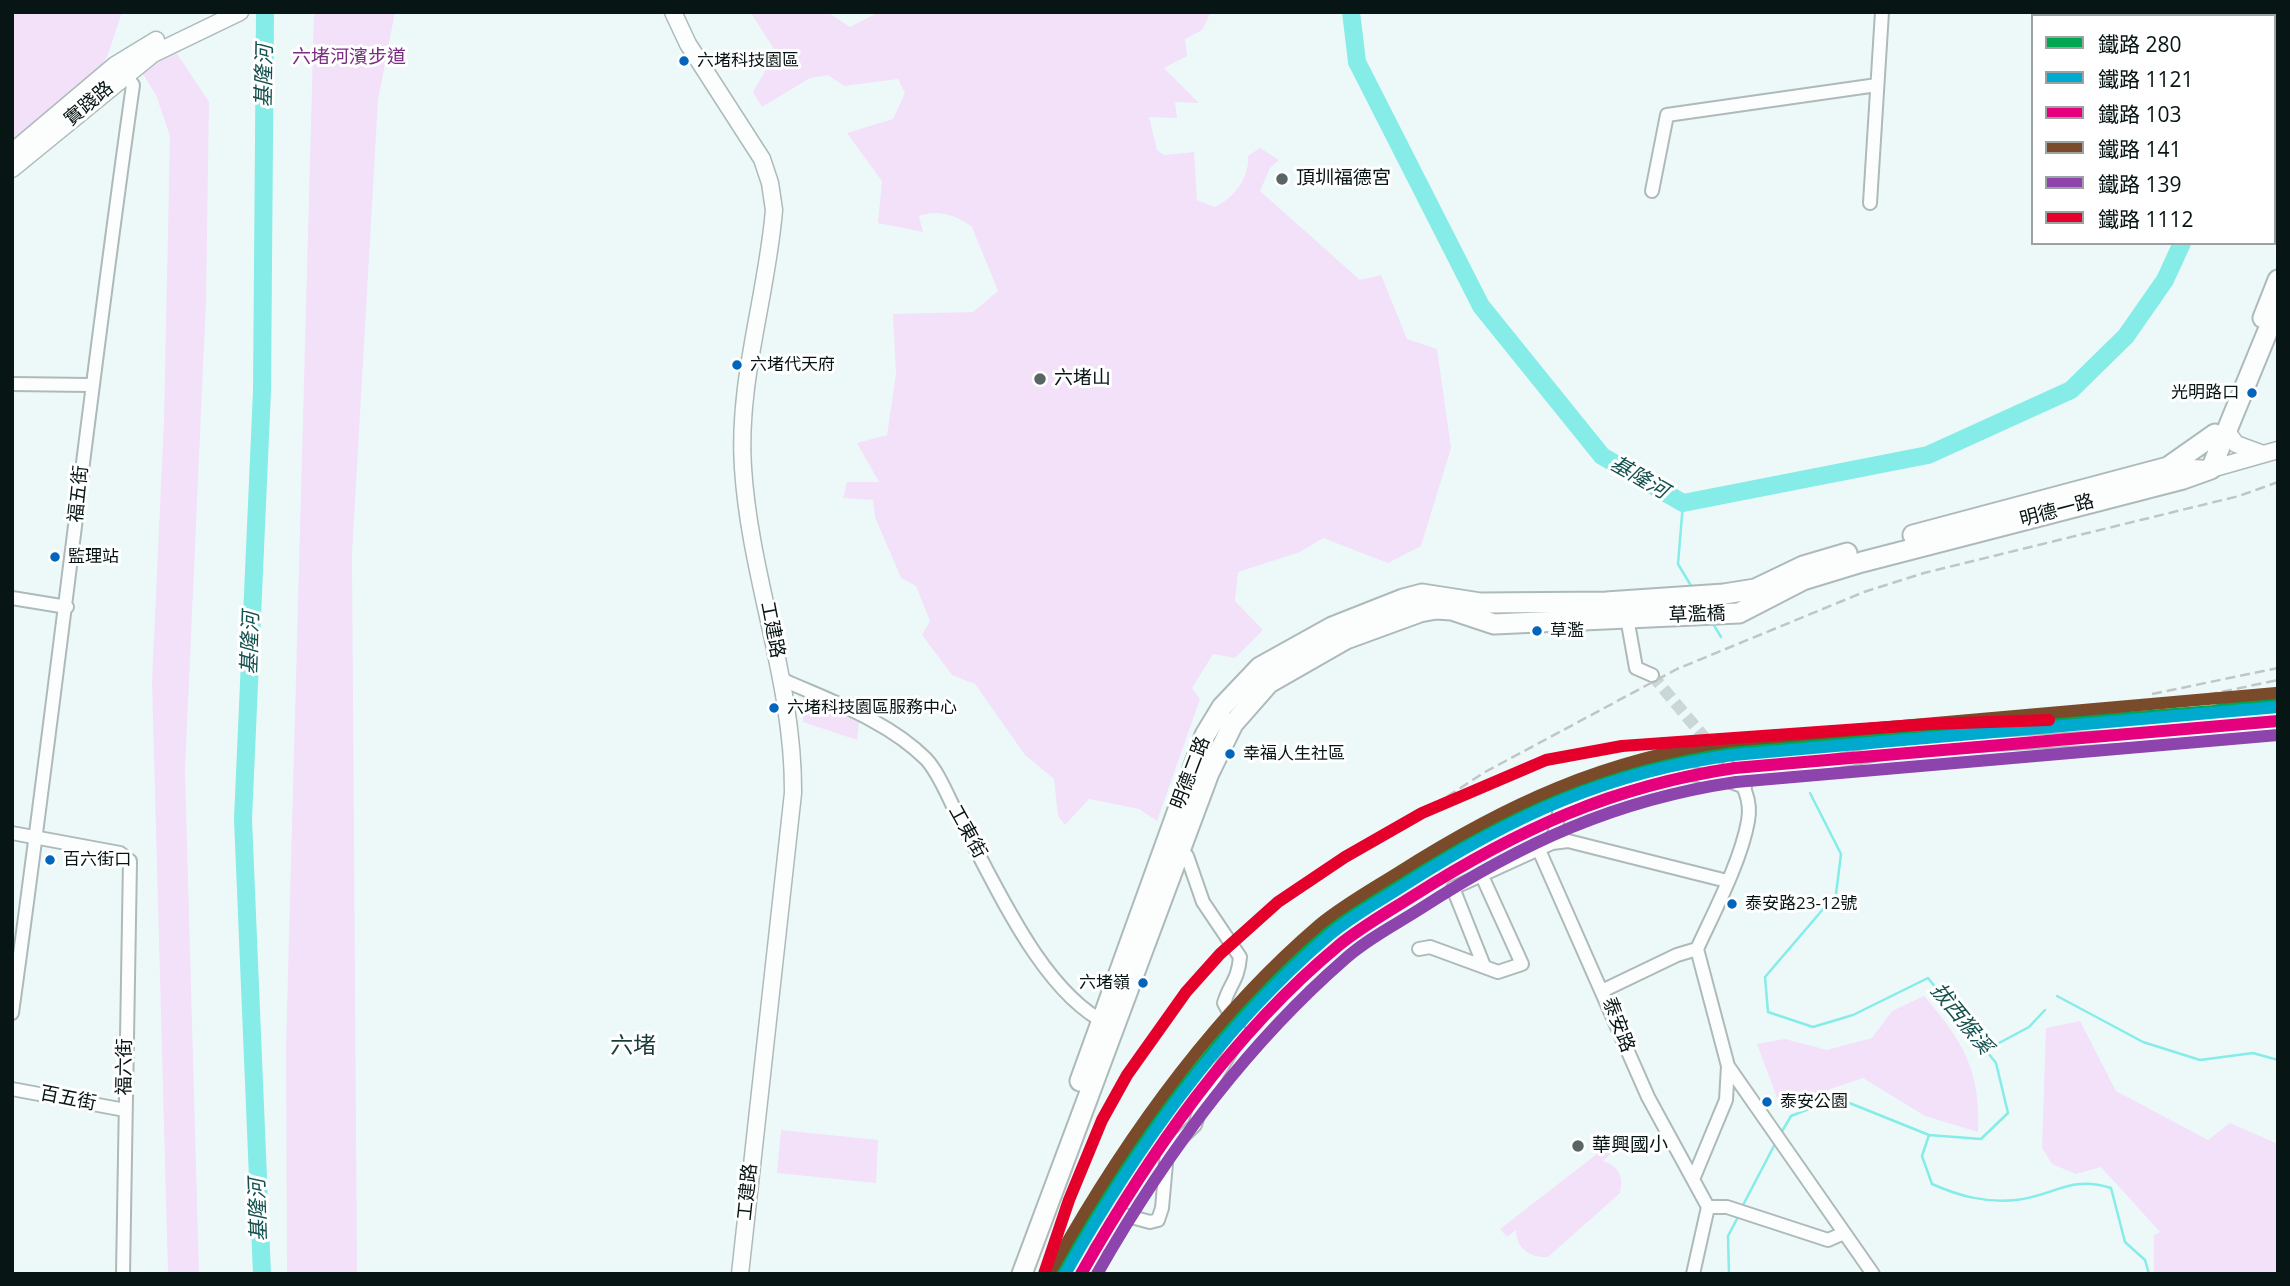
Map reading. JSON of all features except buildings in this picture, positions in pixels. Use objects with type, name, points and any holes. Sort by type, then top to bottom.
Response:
[{"type":"main road","points":[[2211,469],[2221,433],[2278,280]]},
{"type":"main road","points":[[2168,467],[2221,433],[2278,306]]},
{"type":"main road","name":"明德一路","points":[[1724,594],[1755,589],[1803,566],[1862,548],[2168,467]]},
{"type":"main road","name":"明德一路","points":[[1739,613],[1803,580],[1861,562],[2183,479],[2211,469]]},
{"type":"main road","name":"明德二路","points":[[1022,1274],[1205,735],[1222,707],[1260,667],[1332,627],[1422,594],[1480,603],[1626,609],[1655,617]]},
{"type":"main road","name":"草濫橋","points":[[1647,598],[1724,594]]},
{"type":"main road","name":"明德二路","points":[[1626,609],[1647,598]]},
{"type":"main road","name":"草濫橋","points":[[1655,617],[1739,613]]},
{"type":"main road","name":"明德二路","points":[[1007,1274],[1108,1024]]},
{"type":"street","points":[[167,40],[215,12]]},
{"type":"street","points":[[167,40],[240,12]]},
{"type":"street","name":"工建路","points":[[673,12],[688,44],[762,159],[770,183],[774,210],[746,393],[743,467],[793,751],[791,817],[740,1274]]},
{"type":"street","points":[[1870,203],[1882,12]]},
{"type":"street","name":"實踐路","points":[[12,152],[120,69],[167,40]]},
{"type":"street","name":"實踐路","points":[[12,169],[120,69]]},
{"type":"street","name":"福五街","points":[[12,1013],[67,607],[90,385],[133,85],[120,69]]},
{"type":"street","points":[[1652,191],[1667,115],[1877,85]]},
{"type":"street","points":[[12,384],[90,385]]},
{"type":"street","points":[[2221,433],[2236,443],[2271,452]]},
{"type":"street","points":[[2168,467],[2211,469],[2271,452]]},
{"type":"street","points":[[12,598],[67,607]]},
{"type":"street","points":[[1626,609],[1636,668],[1652,675]]},
{"type":"street","name":"工東街","points":[[781,679],[854,711],[904,740],[928,761],[1010,910],[1055,983],[1108,1024]]},
{"type":"street","points":[[1552,843],[1561,805],[1620,782],[1691,772],[1743,783],[1905,749],[2278,728]]},
{"type":"street","points":[[1694,1177],[1726,1100],[1728,1066],[1697,949],[1727,881],[1749,820],[1743,783],[1729,767]]},
{"type":"street","points":[[12,833],[37,837]]},
{"type":"street","name":"福六街","points":[[37,837],[120,853],[130,861],[123,1274]]},
{"type":"street","points":[[1484,967],[1453,888],[1552,843],[1568,841],[1727,881]]},
{"type":"street","points":[[1539,850],[1602,991]]},
{"type":"street","points":[[1088,1274],[1097,1249],[1124,1215],[1150,1222],[1158,1220],[1161,1215],[1167,1152],[1195,1125],[1205,1094],[1238,1040],[1239,1031],[1224,1003],[1227,991],[1236,983],[1240,957],[1203,902],[1187,856]]},
{"type":"street","points":[[1419,949],[1430,947],[1498,972],[1522,964],[1482,876]]},
{"type":"street","name":"泰安路","points":[[1697,949],[1677,955],[1602,991],[1648,1097],[1708,1206]]},
{"type":"street","points":[[1728,1066],[1873,1274]]},
{"type":"street","name":"百五街","points":[[12,1088],[125,1110]]},
{"type":"street","points":[[1693,1274],[1708,1206],[1727,1206],[1828,1240],[1844,1233]]},
{"type":"green space","points":[[12,12],[122,12],[107,57],[92,77],[12,145]]},
{"type":"green space","name":"六堵河濱步道","points":[[314,12],[395,12],[378,100],[352,554],[357,1274],[287,1274],[286,1046]]},
{"type":"green space","points":[[827,12],[850,27],[879,12],[1211,12],[1202,30],[1185,39],[1187,56],[1164,68],[1199,103],[1175,102],[1177,118],[1149,117],[1157,150],[1164,155],[1194,152],[1197,200],[1215,207],[1239,186],[1246,172],[1248,156],[1260,148],[1279,160],[1270,168],[1260,191],[1360,280],[1381,275],[1407,339],[1437,349],[1451,448],[1421,546],[1388,563],[1323,538],[1300,552],[1238,572],[1235,601],[1263,630],[1235,658],[1213,654],[1192,688],[1200,699],[1157,821],[1139,809],[1089,799],[1065,825],[1058,816],[1054,779],[1025,755],[975,684],[952,675],[922,635],[930,621],[916,586],[901,578],[875,517],[873,500],[843,498],[847,482],[879,482],[857,443],[887,435],[896,374],[893,314],[973,312],[998,291],[972,227],[966,223],[953,216],[933,213],[919,216],[923,232],[878,223],[882,181],[847,133],[893,119],[905,93],[898,79],[844,86],[828,75],[810,78],[762,107],[753,92],[776,52],[751,13]]},
{"type":"green space","points":[[174,49],[209,102],[206,301],[185,770],[199,1274],[168,1274],[152,682],[164,419],[170,136],[156,95],[141,71]]},
{"type":"green space","points":[[803,697],[859,722],[857,740],[803,722]]},
{"type":"green space","name":"泰安公園","points":[[1924,996],[1949,1028],[1967,1058],[1976,1091],[1978,1132],[1925,1116],[1863,1078],[1780,1106],[1757,1044],[1785,1039],[1827,1050],[1872,1038],[1892,1011]]},
{"type":"green space","points":[[2080,1021],[2116,1091],[2208,1140],[2230,1123],[2278,1144],[2278,1274],[2154,1274],[2154,1235],[2160,1232],[2101,1167],[2076,1174],[2052,1164],[2042,1148],[2046,1028]]},
{"type":"green space","points":[[781,1130],[878,1140],[876,1183],[777,1173]]},
{"type":"green space","points":[[1606,1147],[1612,1153],[1603,1161],[1619,1173],[1620,1193],[1548,1257],[1536,1256],[1526,1251],[1519,1242],[1516,1230],[1507,1237],[1500,1229]]},
{"type":"waterway","name":"基隆河","points":[[262,1274],[243,819],[262,391],[265,12]]},
{"type":"waterway","name":"基隆河","points":[[1351,12],[1357,62],[1481,306],[1602,456],[1683,503],[1928,455],[2071,390],[2126,336],[2165,280],[2181,245]]},
{"type":"waterway","name":"拔西猴溪","points":[[1683,503],[1678,564],[1693,589]]},
{"type":"waterway","name":"拔西猴溪","points":[[1712,622],[1721,637]]},
{"type":"waterway","name":"拔西猴溪","points":[[1781,1133],[1791,1116],[1837,1098],[1929,1135],[1981,1139],[2008,1113],[1996,1063],[1928,978],[1853,1015],[1813,1027],[1768,1012],[1765,977],[1836,894],[1841,854],[1810,793]]},
{"type":"waterway","points":[[2057,996],[2143,1042],[2200,1060],[2253,1053],[2278,1060]]},
{"type":"waterway","points":[[1986,1050],[2029,1027],[2045,1010]]},
{"type":"waterway","points":[[1929,1135],[1922,1156],[1932,1184],[1962,1195],[2005,1201],[2030,1198],[2072,1185],[2111,1188],[2125,1242],[2145,1260],[2149,1274]]},
{"type":"waterway","name":"拔西猴溪","points":[[1742,1207],[1776,1142]]},
{"type":"waterway","name":"拔西猴溪","points":[[1729,1274],[1728,1236],[1738,1217]]},
{"type":"tunnel","points":[[1652,675],[1729,767]]},
{"type":"railway","points":[[1422,813],[1485,772],[1677,669],[1864,592],[1924,573],[2239,496],[2278,482]]},
{"type":"railway","points":[[2152,694],[2278,668]]},
{"type":"railway","points":[[1954,723],[2197,697],[2278,680]]},
{"type":"railway","points":[[1880,736],[1930,724]]},
{"type":"railway","points":[[1685,742],[1730,748]]},
{"type":"rail line","name":"141","points":[[1053,1267],[1109,1174],[1171,1084],[1241,1001],[1279,962],[1319,925],[1348,904],[1478,825],[1518,805],[1598,772],[1685,749],[1731,741],[2276,693]]},
{"type":"rail line","name":"280","points":[[1058,1274],[1130,1153],[1228,1032],[1288,965],[1329,929],[1474,832],[1515,812],[1580,784],[1714,750],[2213,711],[2278,700]]},
{"type":"rail line","name":"1121","points":[[1065,1274],[1150,1137],[1215,1052],[1250,1011],[1288,973],[1336,929],[1356,915],[1445,860],[1523,818],[1603,785],[1687,763],[1733,755],[2278,707]]},
{"type":"rail line","name":"1112","points":[[1044,1274],[1069,1200],[1102,1120],[1127,1075],[1186,992],[1220,954],[1278,902],[1345,857],[1422,813],[1546,760],[1622,746],[1930,724],[2049,720]]},
{"type":"rail line","name":"103","points":[[1081,1274],[1135,1184],[1195,1098],[1228,1057],[1299,980],[1365,926],[1452,872],[1528,831],[1606,799],[1647,786],[1735,768],[2278,721]]},
{"type":"rail line","name":"139","points":[[1097,1274],[1149,1188],[1208,1106],[1273,1029],[1308,993],[1345,959],[1372,939],[1458,885],[1533,845],[1571,828],[1650,800],[1736,782],[2278,735]]},
{"type":"place","name":"六堵科技園區","points":[[684,61]]},
{"type":"place","name":"頂圳福德宮","points":[[1282,179]]},
{"type":"place","name":"六堵代天府","points":[[737,365]]},
{"type":"place","name":"六堵山","points":[[1040,379]]},
{"type":"place","name":"光明路口","points":[[2252,393]]},
{"type":"place","name":"監理站","points":[[55,557]]},
{"type":"place","name":"草濫","points":[[1537,631]]},
{"type":"place","name":"六堵科技園區服務中心","points":[[774,708]]},
{"type":"place","name":"幸福人生社區","points":[[1230,754]]},
{"type":"place","name":"百六街口","points":[[50,860]]},
{"type":"place","name":"泰安路23-12號","points":[[1732,904]]},
{"type":"place","name":"六堵嶺","points":[[1143,983]]},
{"type":"place","name":"泰安公園","points":[[1767,1102]]},
{"type":"place","name":"華興國小","points":[[1578,1146]]},
{"type":"district","name":"六堵","points":[[633,1046]]}]
